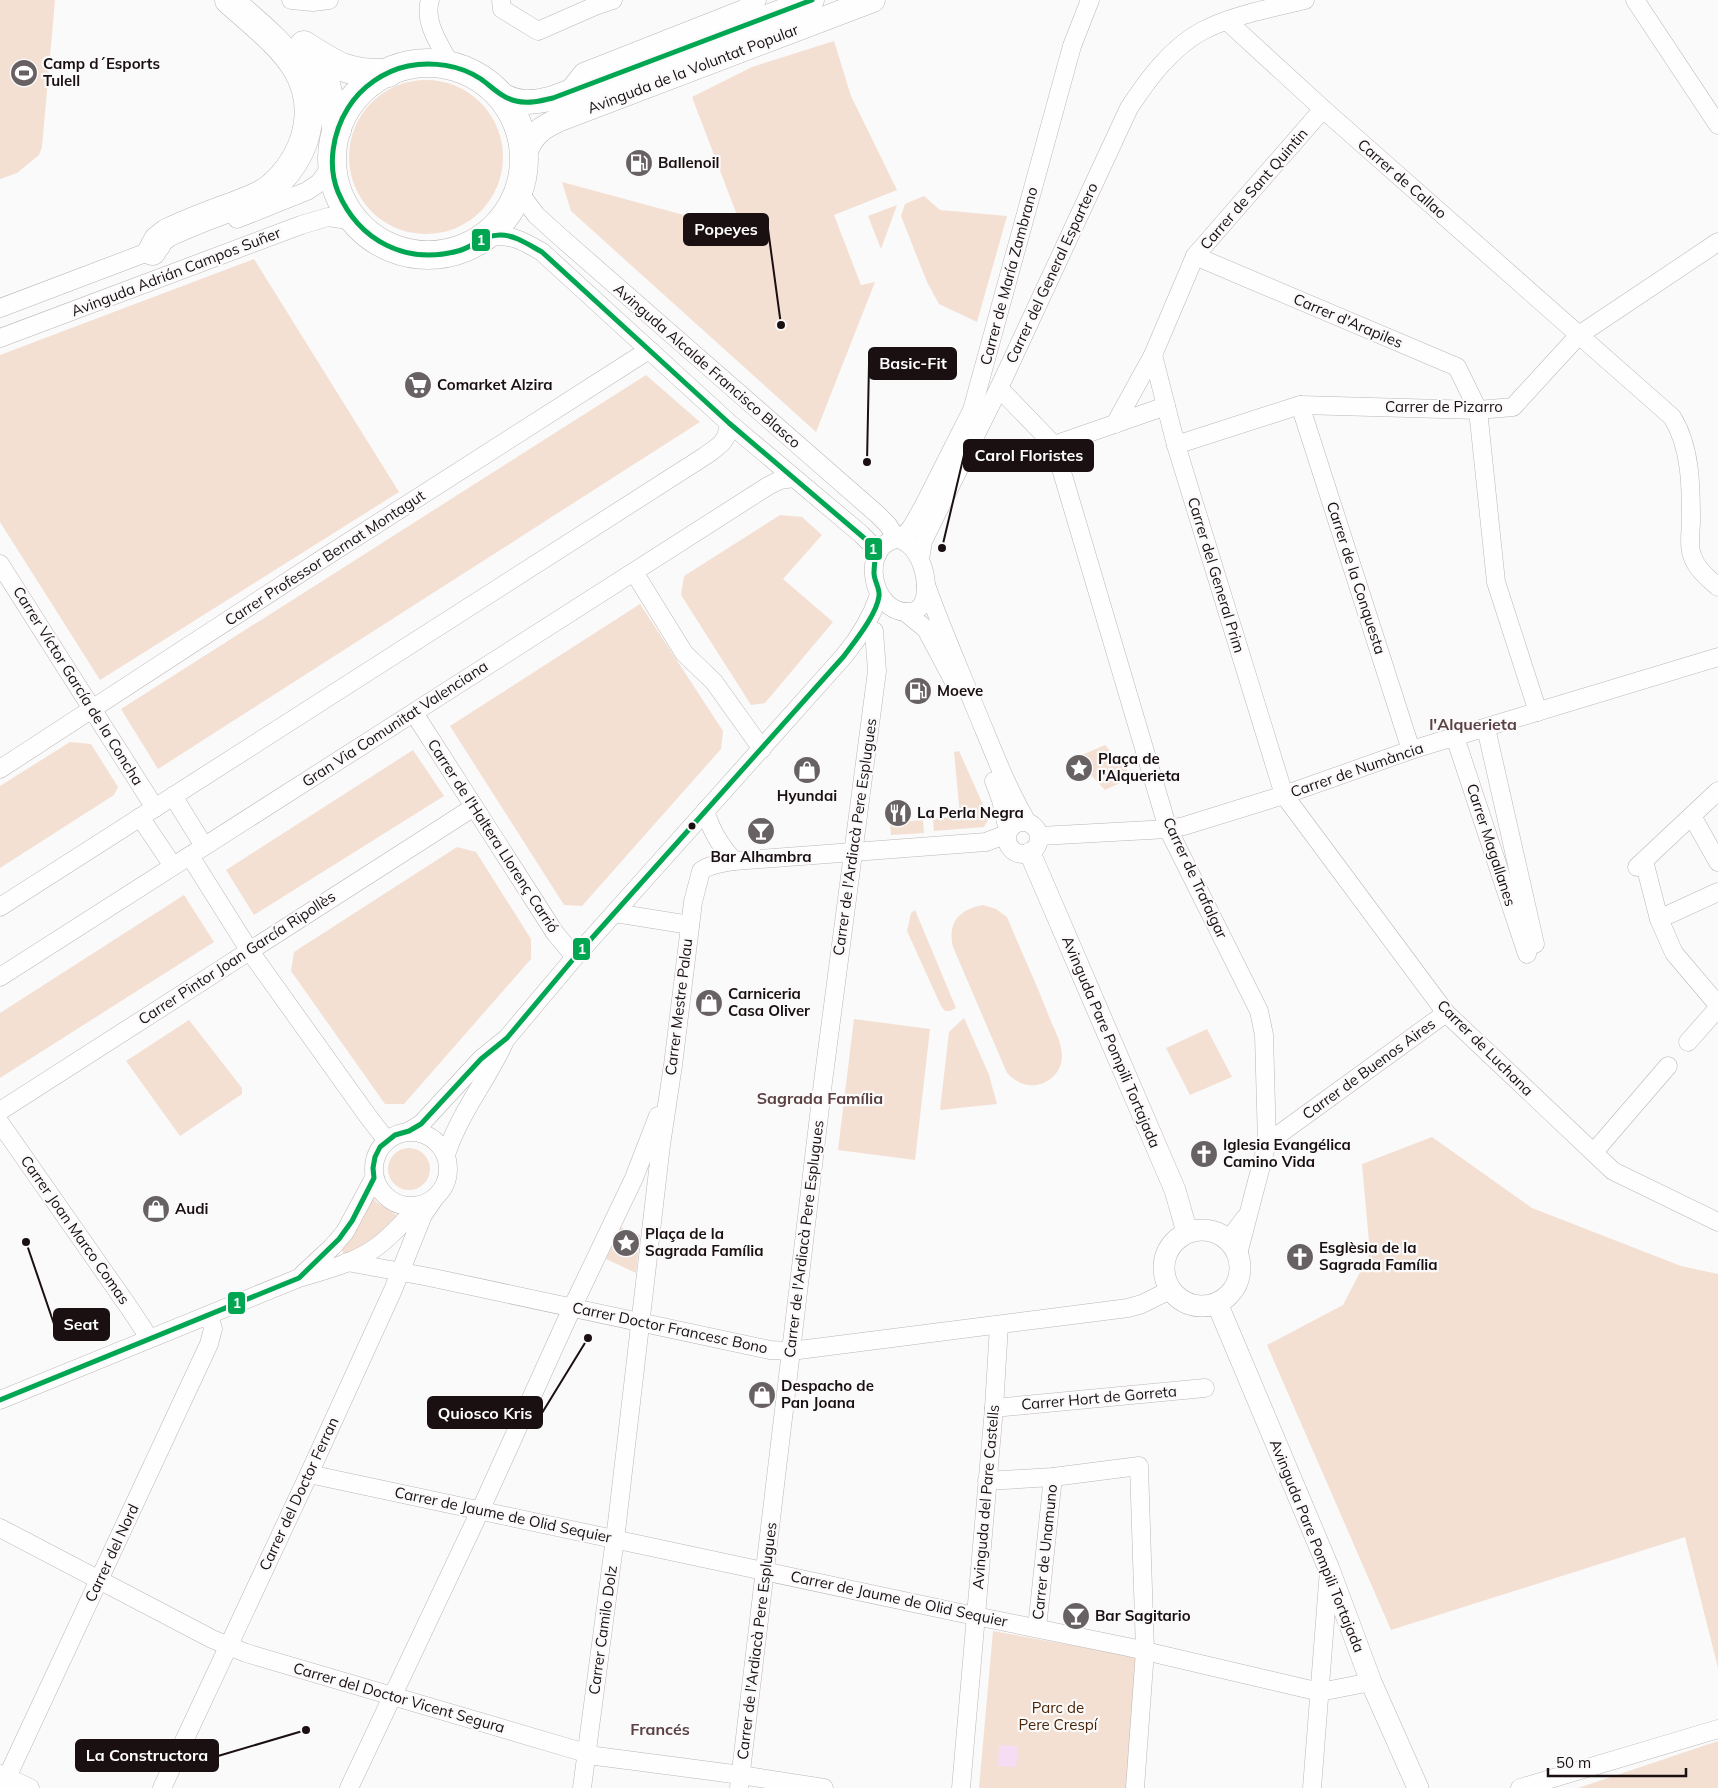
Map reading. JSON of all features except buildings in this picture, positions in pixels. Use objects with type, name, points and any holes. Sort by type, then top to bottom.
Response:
[{"type":"main road","points":[[152,251],[158,240],[167,233],[264,193],[285,174],[301,150],[309,119],[309,102],[304,82],[294,63],[281,47],[229,0]]},
{"type":"main road","points":[[248,0],[284,32],[326,84],[337,130]]},
{"type":"main road","name":"Avinguda de la Voluntat Popular","points":[[498,93],[511,100],[523,103],[539,101],[812,0]]},
{"type":"main road","name":"Avinguda de la Voluntat Popular","points":[[524,153],[530,140],[537,132],[560,119],[873,0]]},
{"type":"main road","points":[[284,32],[327,60],[349,70],[367,73],[388,73]]},
{"type":"main road","points":[[430,64],[451,66],[476,77],[498,93],[511,111],[520,131],[524,153],[524,173],[519,192],[506,217],[486,237],[460,250],[432,255],[403,252],[376,240],[355,221],[346,208],[339,195],[332,165],[332,153],[337,130],[343,116],[362,90],[388,73],[408,66],[430,64]]},
{"type":"street","points":[[291,0],[314,2],[329,0]]},
{"type":"street","points":[[430,0],[428,16],[431,28],[451,66]]},
{"type":"street","points":[[501,0],[502,8],[538,31],[612,0]]},
{"type":"street","name":"Avinguda de la Voluntat Popular","points":[[567,92],[582,72],[743,9],[757,0]]},
{"type":"street","name":"Carrer de María Zambrano","points":[[899,539],[907,534],[923,506],[972,410],[1072,46],[1090,0]]},
{"type":"street","name":"Carrer del General Espartero","points":[[920,559],[923,541],[999,388],[1129,108],[1148,79],[1182,46],[1202,31],[1227,21],[1305,0]]},
{"type":"street","points":[[1635,0],[1718,125]]},
{"type":"street","name":"Carrer de Callao","points":[[1227,21],[1323,109],[1672,417],[1679,428],[1690,481],[1691,553],[1701,571],[1718,587]]},
{"type":"street","name":"Carrer de Sant Quintin","points":[[1115,424],[1153,355],[1195,256],[1323,109]]},
{"type":"street","name":"Avinguda Adrián Campos Suñer","points":[[0,308],[295,197],[319,183],[332,165]]},
{"type":"street","name":"Avinguda Alcalde Francisco Blasco","points":[[519,192],[536,215],[877,514],[899,539]]},
{"type":"street","name":"Avinguda Adrián Campos Suñer","points":[[0,338],[301,225],[328,218],[355,221]]},
{"type":"street","name":"Avinguda Alcalde Francisco Blasco","points":[[486,237],[500,235],[519,238],[542,252],[729,423],[861,534],[872,545],[877,555]]},
{"type":"street","name":"Carrer de Pizarro","points":[[1176,446],[1300,405],[1478,410],[1513,407],[1578,334],[1718,242]]},
{"type":"street","name":"Carrer d'Arapiles","points":[[1195,256],[1457,367],[1478,410]]},
{"type":"street","name":"Carrer Professor Bernat Montagut","points":[[0,769],[330,554],[644,353],[651,351]]},
{"type":"street","name":"Carrer del General Prim","points":[[1153,355],[1176,446],[1284,795]]},
{"type":"street","name":"Carrer de Trafalgar","points":[[999,388],[1054,445],[1168,829],[1259,1011],[1264,1035],[1267,1143],[1238,1254]]},
{"type":"street","name":"Carrer de la Conquesta","points":[[1300,405],[1411,750]]},
{"type":"street","points":[[1054,445],[1166,406]]},
{"type":"street","points":[[1478,410],[1496,582],[1538,712]]},
{"type":"street","points":[[0,907],[705,456],[723,443],[728,433],[729,423]]},
{"type":"street","name":"Gran Via Comunitat Valenciana","points":[[0,977],[768,486],[780,480],[793,478]]},
{"type":"street","points":[[705,811],[712,831],[734,861],[986,842],[1008,833],[1018,822],[1027,822],[1036,827],[1035,844],[1020,854],[1011,849],[1007,840],[1008,833],[1001,800],[953,682],[926,630],[914,618],[902,612],[891,607],[879,594],[874,575],[877,555],[883,544],[889,540],[899,539],[907,544],[920,559],[926,577],[923,604],[918,609],[902,612],[850,649]]},
{"type":"street","name":"Carrer Víctor García de la Concha","points":[[0,564],[93,710],[148,812],[173,866]]},
{"type":"street","points":[[634,572],[684,653],[714,682],[762,749]]},
{"type":"street","points":[[926,585],[952,653],[1013,799],[1027,822]]},
{"type":"street","points":[[409,1132],[421,1124],[481,1059],[507,1038],[575,956],[850,649],[876,605],[879,594]]},
{"type":"street","name":"Carrer de l'Ardiacà Pere Esplugues","points":[[740,1781],[852,852],[877,672],[874,631]]},
{"type":"street","name":"Carrer de Numància","points":[[1035,844],[1184,826],[1284,795],[1411,750],[1718,657]]},
{"type":"street","name":"Carrer de l'Haltera Llorenç Carrió","points":[[414,713],[555,933],[575,956]]},
{"type":"street","name":"Carrer Magallanes","points":[[1455,737],[1531,950],[1486,728]]},
{"type":"street","points":[[1688,1042],[1718,1007],[1674,953],[1659,919],[1640,864],[1718,791]]},
{"type":"street","name":"Carrer de Luchana","points":[[1284,795],[1446,1013],[1613,1171],[1717,1221]]},
{"type":"street","points":[[173,796],[197,851],[249,950],[366,1115],[387,1141]]},
{"type":"street","name":"Carrer Pintor Joan García Ripollès","points":[[0,1110],[474,807]]},
{"type":"street","points":[[1692,816],[1718,862]]},
{"type":"street","name":"Avinguda Pare Pompili Tortajada","points":[[1035,844],[1175,1190],[1187,1232]]},
{"type":"street","name":"Carrer Mestre Palau","points":[[669,1090],[693,902],[701,871],[716,864],[734,861]]},
{"type":"street","points":[[1659,919],[1718,892]]},
{"type":"street","name":"Carrer Mestre Palau","points":[[614,912],[690,925]]},
{"type":"street","name":"Carrer de Buenos Aires","points":[[1267,1143],[1446,1013]]},
{"type":"street","points":[[446,1155],[458,1123],[493,1066],[507,1038]]},
{"type":"street","points":[[1594,1152],[1668,1066]]},
{"type":"street","points":[[349,1788],[634,1178],[669,1090]]},
{"type":"street","points":[[641,1322],[650,1234],[669,1090]]},
{"type":"street","name":"Carrer Joan Marco Comas","points":[[0,1123],[128,1306],[148,1339]]},
{"type":"street","points":[[0,1400],[299,1278],[347,1262],[374,1248],[442,1191],[447,1180],[446,1155],[440,1145],[421,1133],[409,1132],[395,1135],[380,1147],[375,1157],[374,1178],[379,1189],[387,1198],[397,1204],[408,1207],[427,1202]]},
{"type":"street","points":[[299,1278],[345,1232],[374,1178]]},
{"type":"street","name":"Carrer del Doctor Ferran","points":[[162,1788],[309,1474],[400,1272],[427,1202]]},
{"type":"street","name":"Carrer de Trafalgar","points":[[1225,1237],[1233,1234],[1247,1216]]},
{"type":"street","points":[[1196,1230],[1206,1230],[1225,1237],[1238,1254],[1240,1266],[1237,1283],[1227,1297],[1217,1303],[1204,1306],[1191,1305],[1179,1299],[1170,1290],[1165,1280],[1163,1269],[1165,1257],[1170,1247],[1177,1238],[1187,1232],[1196,1230]]},
{"type":"street","name":"Carrer Doctor Francesc Bono","points":[[347,1262],[770,1350],[791,1351],[1128,1308],[1142,1304],[1170,1290]]},
{"type":"street","name":"Avinguda Pare Pompili Tortajada","points":[[1217,1303],[1328,1569],[1371,1682],[1418,1788]]},
{"type":"street","name":"Carrer del Nord","points":[[3,1780],[100,1580],[212,1335],[213,1329],[208,1315]]},
{"type":"street","name":"Carrer Camilo Dolz","points":[[582,1788],[641,1322]]},
{"type":"street","name":"Avinguda del Pare Castells","points":[[961,1788],[994,1408],[999,1325]]},
{"type":"street","name":"Carrer Hort de Gorreta","points":[[994,1408],[1205,1388]]},
{"type":"street","points":[[988,1481],[1139,1466],[1145,1650],[1135,1788]]},
{"type":"street","name":"Carrer de Jaume de Olid Sequier","points":[[309,1474],[976,1616],[1145,1650],[1320,1692],[1371,1682]]},
{"type":"street","name":"Carrer de Unamuno","points":[[1037,1628],[1053,1476]]},
{"type":"street","name":"Carrer del Doctor Vicent Segura","points":[[0,1528],[228,1646],[246,1653],[596,1756],[740,1781],[824,1788]]},
{"type":"street","points":[[1312,1788],[1328,1569]]},
{"type":"street","points":[[1520,1788],[1718,1729]]},
{"type":"street","points":[[3,1780],[30,1788]]},
{"type":"green space","name":"Camp d´Esports Tulell","points":[[0,0],[55,0],[42,147],[39,155],[17,173],[0,179]]},
{"type":"green space","points":[[834,41],[851,96],[897,190],[834,215],[861,285],[857,286],[875,282],[816,432],[571,211],[562,182],[743,231],[692,97],[752,67]]},
{"type":"green space","points":[[426,80],[456,85],[481,102],[498,127],[503,157],[498,187],[481,212],[456,229],[426,234],[396,229],[371,212],[354,187],[349,157],[354,127],[371,102],[396,85]]},
{"type":"green space","points":[[924,196],[940,210],[1007,216],[977,322],[939,304],[927,282],[901,216],[905,204]]},
{"type":"green space","points":[[897,205],[881,249],[868,216]]},
{"type":"green space","points":[[254,259],[399,492],[100,680],[0,522],[0,355]]},
{"type":"green space","points":[[646,375],[700,422],[158,769],[121,709]]},
{"type":"green space","points":[[780,515],[802,517],[822,535],[783,579],[833,622],[765,703],[751,705],[681,595],[684,576]]},
{"type":"green space","points":[[640,604],[723,731],[721,749],[582,906],[564,905],[450,726]]},
{"type":"green space","points":[[70,742],[91,744],[118,787],[114,795],[0,868],[0,786]]},
{"type":"green space","points":[[1105,745],[1133,777],[1105,790],[1075,758]]},
{"type":"green space","points":[[413,750],[444,796],[254,915],[226,870]]},
{"type":"green space","points":[[959,751],[989,818],[984,827],[934,831],[933,819],[960,816],[954,752]]},
{"type":"green space","points":[[923,820],[924,833],[891,835],[890,823]]},
{"type":"green space","points":[[457,847],[476,852],[531,939],[531,959],[404,1104],[385,1104],[291,971],[294,952]]},
{"type":"green space","points":[[184,895],[214,942],[0,1078],[0,1013]]},
{"type":"green space","points":[[983,905],[996,909],[1007,917],[1060,1042],[1062,1061],[1058,1071],[1042,1084],[1024,1084],[1007,1073],[953,947],[952,930],[957,918],[968,910]]},
{"type":"green space","points":[[915,910],[956,1008],[950,1011],[945,1011],[941,1006],[907,931],[911,913]]},
{"type":"green space","points":[[964,1018],[989,1075],[997,1104],[940,1110],[949,1032]]},
{"type":"green space","points":[[854,1019],[930,1029],[915,1160],[838,1150]]},
{"type":"green space","points":[[189,1020],[242,1088],[242,1094],[180,1136],[126,1061]]},
{"type":"green space","points":[[1207,1029],[1232,1077],[1190,1095],[1166,1048]]},
{"type":"green space","points":[[1432,1137],[1532,1208],[1681,1266],[1718,1274],[1718,1668],[1685,1537],[1391,1630],[1267,1345],[1343,1305],[1370,1253],[1362,1164]]},
{"type":"green space","points":[[409,1148],[424,1154],[430,1169],[424,1184],[409,1190],[394,1184],[388,1169],[394,1154]]},
{"type":"green space","points":[[373,1196],[376,1202],[398,1216],[373,1238],[344,1255],[341,1248]]},
{"type":"green space","points":[[620,1227],[640,1235],[636,1273],[606,1259]]},
{"type":"green space","name":"Parc de Pere Crespí","points":[[993,1631],[1137,1657],[1127,1788],[979,1788]]},
{"type":"green space","points":[[1718,1741],[1718,1788],[1578,1788]]},
{"type":"shaded area","points":[[999,1745],[1018,1746],[1016,1767],[998,1766]]},
{"type":"transit line","name":"1","points":[[0,1400],[299,1278],[339,1239],[352,1221],[374,1178],[375,1157],[380,1147],[395,1135],[409,1131],[421,1124],[481,1059],[507,1038],[575,957],[844,656],[870,619],[879,596],[874,576],[875,554],[870,543],[729,423],[542,252],[506,235],[489,237],[458,251],[439,254],[420,255],[386,245],[371,236],[358,224],[347,209],[338,192],[333,171],[332,160],[335,138],[343,117],[353,100],[374,81],[399,68],[427,64],[455,67],[473,74],[511,100],[539,101],[553,98],[812,0]]},
{"type":"place","name":"Camp d´Esports Tulell","points":[[24,73]]},
{"type":"place","name":"Ballenoil","points":[[639,163]]},
{"type":"place","name":"Popeyes","points":[[781,325]]},
{"type":"place","name":"Comarket Alzira","points":[[418,385]]},
{"type":"place","name":"Basic-Fit","points":[[867,462]]},
{"type":"place","name":"Carol Floristes","points":[[942,548]]},
{"type":"place","name":"Moeve","points":[[918,691]]},
{"type":"place","name":"Plaça de l'Alquerieta","points":[[1079,768]]},
{"type":"place","name":"Hyundai","points":[[807,770]]},
{"type":"place","name":"La Perla Negra","points":[[898,813]]},
{"type":"place","name":"Bar Alhambra","points":[[761,831]]},
{"type":"place","name":"Carniceria Casa Oliver","points":[[709,1003]]},
{"type":"place","name":"Iglesia Evangélica Camino Vida","points":[[1204,1154]]},
{"type":"place","name":"Audi","points":[[156,1209]]},
{"type":"place","name":"Seat","points":[[26,1242]]},
{"type":"place","name":"Plaça de la Sagrada Família","points":[[626,1243]]},
{"type":"place","name":"Esglèsia de la Sagrada Família","points":[[1300,1257]]},
{"type":"place","name":"Quiosco Kris","points":[[588,1338]]},
{"type":"place","name":"Despacho de Pan Joana","points":[[762,1395]]},
{"type":"place","name":"Bar Sagitario","points":[[1076,1616]]},
{"type":"place","name":"La Constructora","points":[[306,1730]]},
{"type":"district","name":"l'Alquerieta","points":[[1473,724]]},
{"type":"district","name":"Sagrada Família","points":[[820,1098]]},
{"type":"district","name":"Francés","points":[[660,1729]]}]
